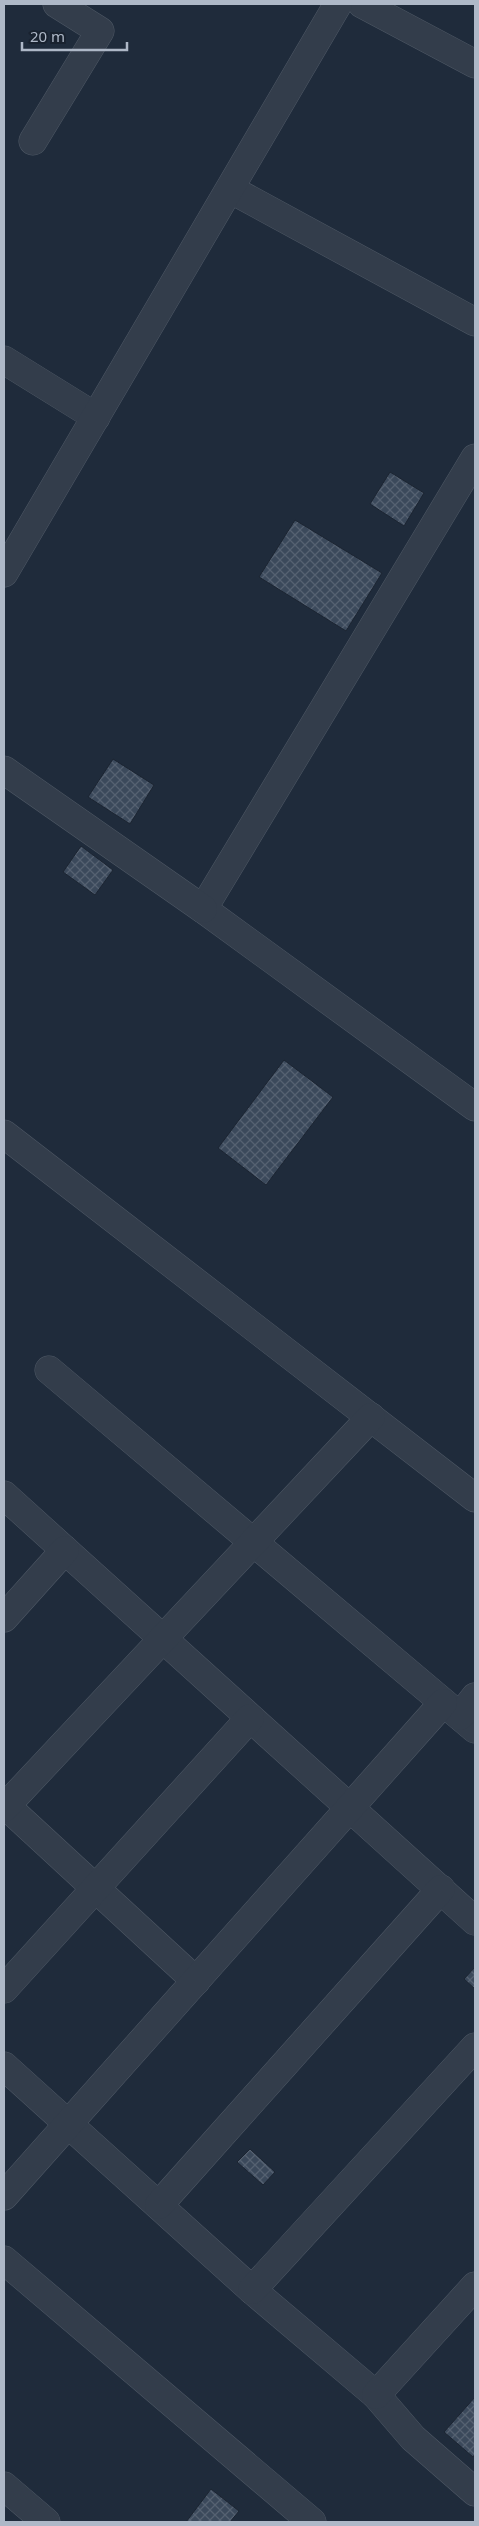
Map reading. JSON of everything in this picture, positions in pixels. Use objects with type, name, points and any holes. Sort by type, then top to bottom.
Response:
[{"type":"street","points":[[33,141],[100,31],[57,4]]},
{"type":"street","points":[[4,573],[338,4]]},
{"type":"street","points":[[362,4],[475,64]]},
{"type":"street","points":[[230,188],[475,322]]},
{"type":"street","points":[[4,360],[96,417]]},
{"type":"street","points":[[203,909],[475,458]]},
{"type":"street","points":[[4,770],[203,909],[475,1107]]},
{"type":"street","points":[[4,1134],[475,1498]]},
{"type":"street","points":[[4,2196],[350,1807],[463,1711],[253,1542],[48,1370]]},
{"type":"street","points":[[196,1981],[4,1806],[371,1418]]},
{"type":"street","points":[[4,1495],[475,1921]]},
{"type":"street","points":[[4,1618],[65,1550]]},
{"type":"street","points":[[4,1989],[250,1718]]},
{"type":"street","points":[[159,2205],[441,1890]]},
{"type":"street","points":[[252,2290],[475,2047]]},
{"type":"street","points":[[4,2066],[252,2290],[376,2395],[413,2438],[475,2490]]},
{"type":"street","points":[[4,2260],[312,2522]]},
{"type":"street","points":[[376,2395],[475,2286]]},
{"type":"street","points":[[4,2486],[46,2522]]},
{"type":"building","points":[[390,472],[424,493],[404,526],[370,504]]},
{"type":"building","points":[[295,520],[382,573],[346,631],[259,577]]},
{"type":"building","points":[[113,759],[154,785],[130,824],[88,797]]},
{"type":"building","points":[[81,846],[113,870],[95,895],[63,872]]},
{"type":"building","points":[[284,1060],[333,1097],[266,1185],[218,1148]]},
{"type":"building","points":[[475,1967],[475,1989],[464,1979]]},
{"type":"building","points":[[250,2149],[275,2172],[263,2185],[237,2162]]},
{"type":"building","points":[[475,2397],[475,2454],[473,2457],[444,2432]]},
{"type":"building","points":[[211,2489],[239,2511],[230,2522],[186,2522]]}]
